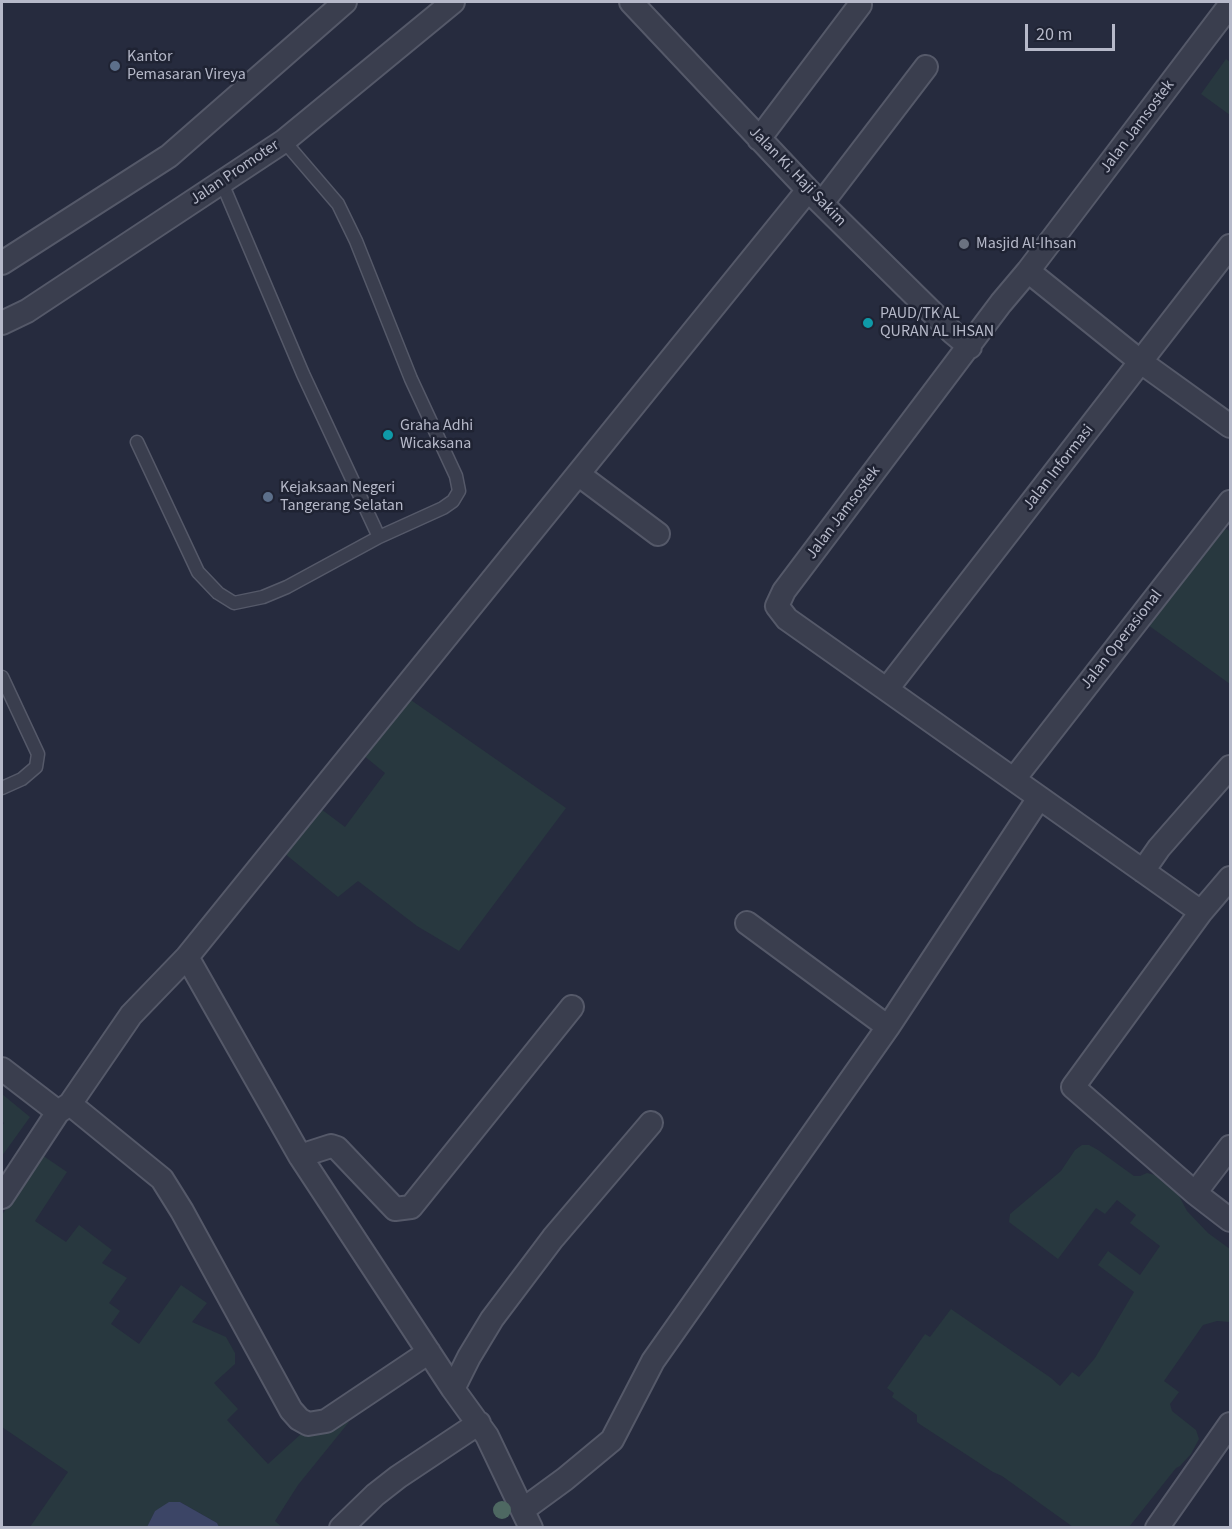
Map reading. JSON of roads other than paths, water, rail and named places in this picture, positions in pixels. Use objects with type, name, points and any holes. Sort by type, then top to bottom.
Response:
[{"type":"street","points":[[5,261],[169,156],[345,2]]},
{"type":"street","name":"Jalan Promoter","points":[[2,323],[27,311],[284,141],[453,2]]},
{"type":"street","name":"Jalan Ki. Haji Sakim","points":[[631,2],[815,196],[952,332],[970,347]]},
{"type":"street","points":[[759,139],[860,5]]},
{"type":"street","name":"Jalan Jamsostek","points":[[1201,912],[787,619],[777,606],[784,591],[1001,303],[1028,271],[1230,5]]},
{"type":"street","points":[[2,1197],[131,1015],[187,957],[578,474],[926,67]]},
{"type":"street","name":"Jalan Informasi","points":[[887,689],[1230,246]]},
{"type":"street","points":[[1028,271],[1142,362],[1230,426]]},
{"type":"street","points":[[578,474],[658,534]]},
{"type":"street","name":"Jalan Operasional","points":[[1014,779],[1230,504]]},
{"type":"street","points":[[1143,871],[1159,848],[1230,767]]},
{"type":"street","points":[[187,957],[300,1156],[453,1389],[479,1423],[528,1518],[565,1479],[612,1440],[653,1361],[888,1027],[1039,798]]},
{"type":"street","points":[[1230,878],[1201,912],[1073,1087],[1195,1193],[1230,1220]]},
{"type":"street","points":[[747,923],[888,1027]]},
{"type":"street","points":[[300,1156],[331,1146],[337,1148],[395,1209],[411,1206],[572,1007]]},
{"type":"street","points":[[2,1069],[64,1108],[162,1179],[182,1211],[291,1410],[299,1419],[308,1424],[326,1421],[429,1352]]},
{"type":"street","points":[[453,1389],[492,1319],[553,1238],[651,1123]]},
{"type":"street","points":[[1195,1193],[1230,1148]]},
{"type":"street","points":[[341,1527],[398,1476],[479,1423]]},
{"type":"street","points":[[1157,1527],[1230,1424]]},
{"type":"lane","points":[[137,442],[198,573],[218,593],[234,603],[262,597],[287,587],[379,537],[443,508],[453,501],[459,491],[456,476],[411,379],[356,241],[338,204],[284,141]]},
{"type":"lane","points":[[222,183],[303,374],[379,537]]},
{"type":"lane","points":[[2,677],[38,754],[36,768],[22,779],[2,788]]},
{"type":"water","points":[[169,1502],[180,1502],[217,1523],[219,1527],[147,1527],[155,1511]]},
{"type":"place","name":"Kantor Pemasaran Vireya","points":[[115,66]]},
{"type":"place","name":"Masjid Al-Ihsan","points":[[964,244]]},
{"type":"place","name":"PAUD/TK AL QURAN AL IHSAN","points":[[868,323]]},
{"type":"place","name":"Graha Adhi Wicaksana","points":[[388,435]]},
{"type":"place","name":"Kejaksaan Negeri Tangerang Selatan","points":[[268,497]]}]
